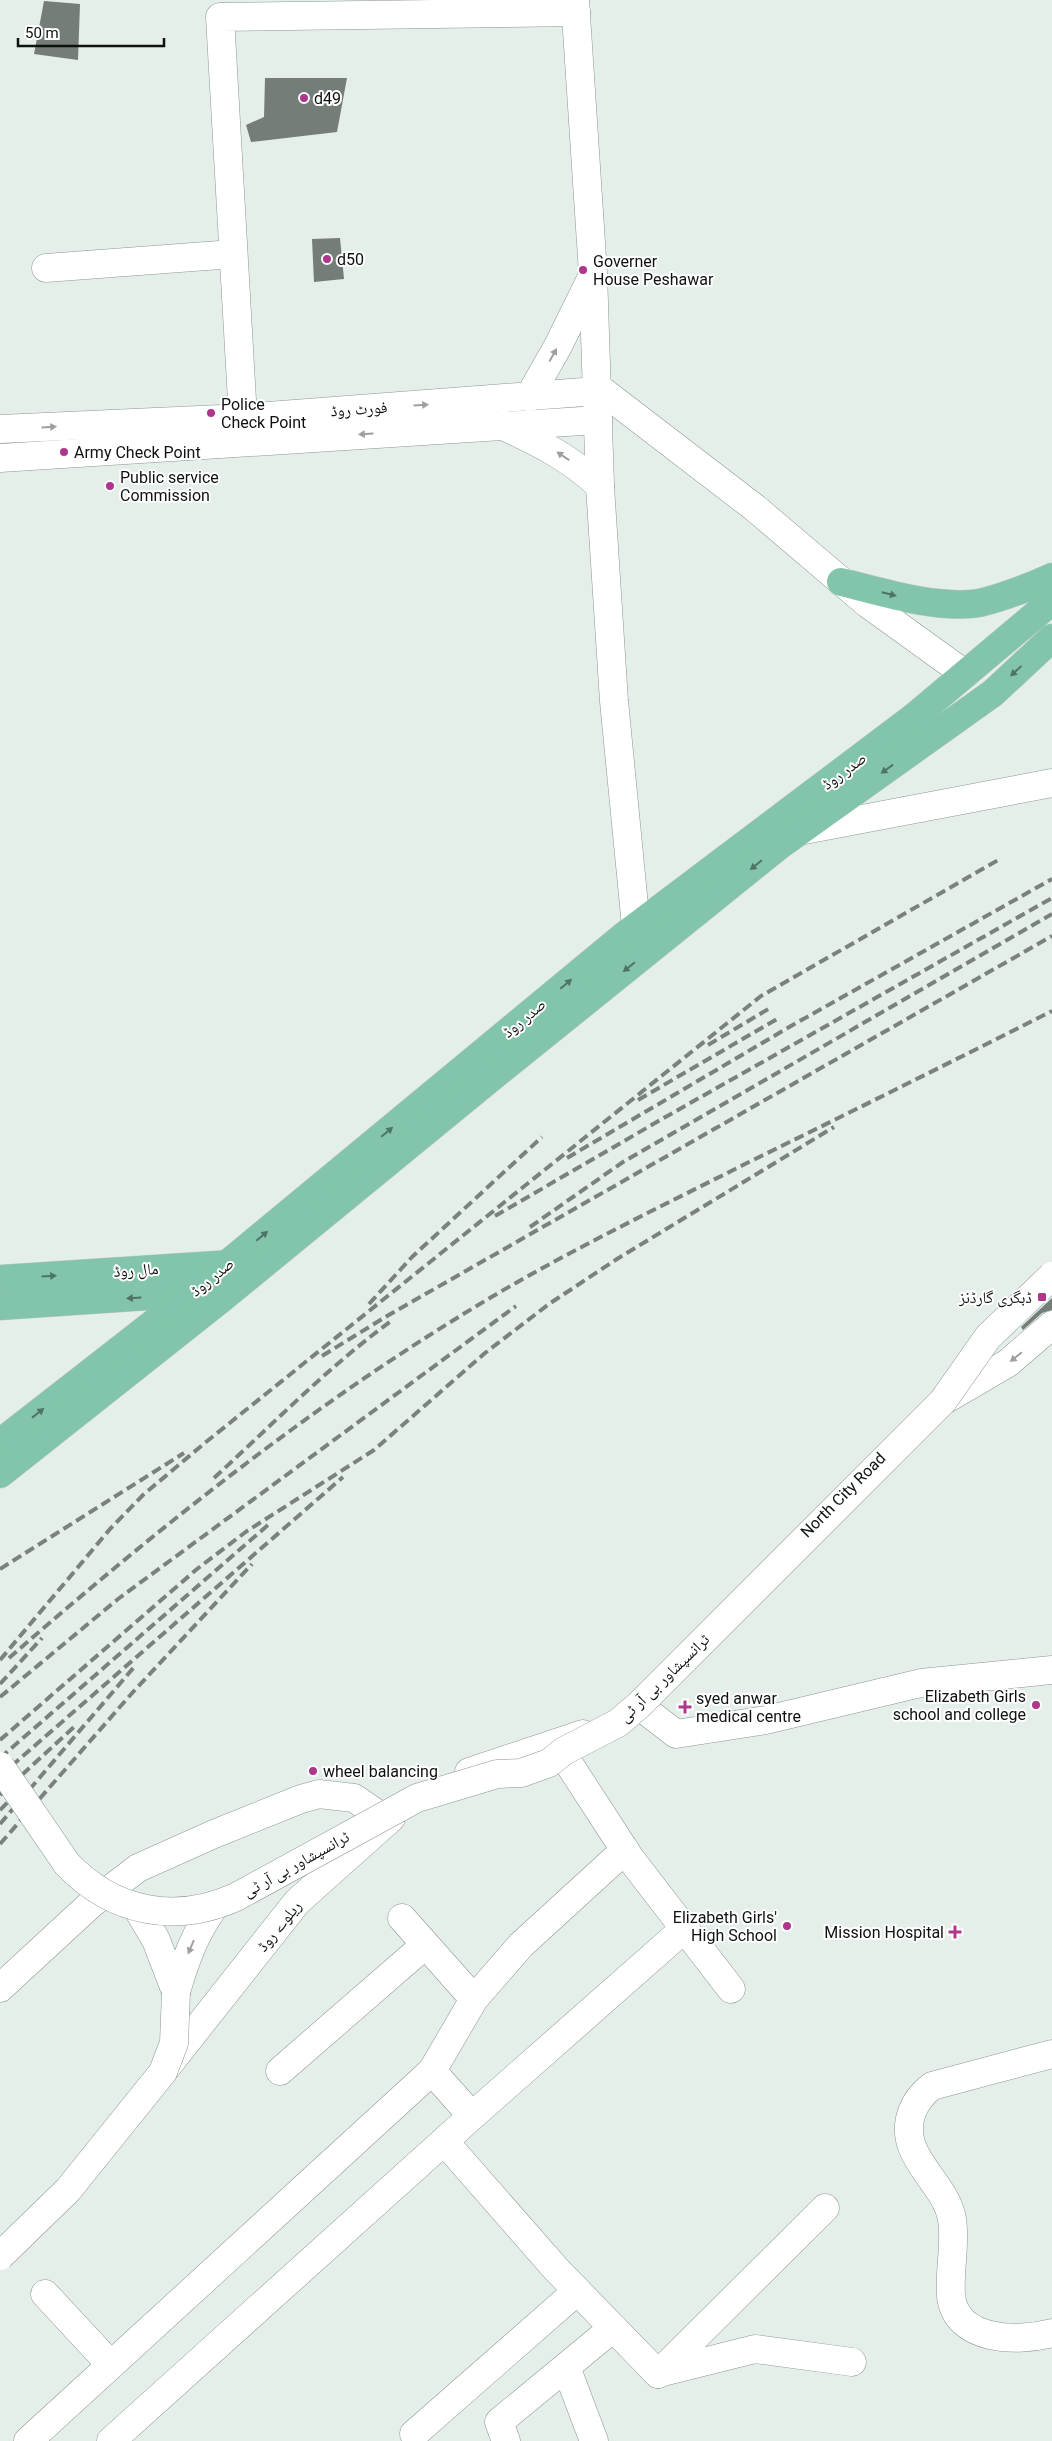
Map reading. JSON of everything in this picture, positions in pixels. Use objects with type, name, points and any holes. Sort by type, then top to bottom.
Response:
[{"type":"main road","points":[[842,582],[912,600],[972,604],[1036,584],[1052,577]]},
{"type":"main road","name":"صدر روڈ","points":[[0,1474],[636,926],[797,807],[914,717],[1052,601]]},
{"type":"main road","name":"صدر روڈ","points":[[271,1258],[492,1077],[799,831],[992,693],[1052,638]]},
{"type":"main road","name":"مال روڈ","points":[[0,1279],[231,1276],[271,1258]]},
{"type":"main road","name":"صدر روڈ","points":[[0,1443],[191,1294],[231,1276]]},
{"type":"main road","name":"مال روڈ","points":[[0,1306],[191,1294]]},
{"type":"street","points":[[243,418],[220,17],[576,6],[594,273],[600,486],[614,701],[636,926]]},
{"type":"street","points":[[46,268],[233,254]]},
{"type":"street","points":[[529,397],[558,346],[594,273]]},
{"type":"street","points":[[597,388],[755,508],[868,604],[965,674]]},
{"type":"street","name":"فورٹ روڈ","points":[[0,429],[243,418],[529,397],[597,388]]},
{"type":"street","name":"فورٹ روڈ","points":[[0,458],[598,420]]},
{"type":"street","points":[[502,425],[556,451],[581,468],[600,486]]},
{"type":"street","points":[[799,831],[1052,784]]},
{"type":"street","name":"ٹرانسپشاور بی آر ٹی","points":[[0,1766],[67,1864],[80,1877],[102,1892],[137,1908],[173,1912],[214,1907],[417,1798],[496,1774],[521,1773],[548,1763],[564,1751],[618,1723],[664,1681],[943,1402],[988,1338],[1052,1276]]},
{"type":"street","name":"North City Road","points":[[641,1707],[799,1539],[1052,1288]]},
{"type":"street","name":"ٹرانسپشاور بی آر ٹی","points":[[943,1402],[1008,1363],[1052,1325]]},
{"type":"street","points":[[641,1707],[676,1734],[766,1720],[921,1683],[1052,1669]]},
{"type":"street","name":"ریلوے روڈ","points":[[0,2256],[152,2086],[297,1902],[388,1822],[407,1798],[484,1766],[574,1738],[641,1707]]},
{"type":"street","points":[[556,1744],[625,1850],[731,1989]]},
{"type":"street","points":[[0,1988],[91,1904],[138,1868],[214,1834],[300,1799],[319,1794],[354,1798],[388,1822]]},
{"type":"street","points":[[28,2441],[432,2071],[474,1999],[521,1945],[625,1850]]},
{"type":"street","name":"ٹرانسپشاور بی آر ٹی","points":[[0,2256],[68,2190],[163,2072],[174,2043],[176,1992],[189,1950],[201,1924],[214,1907]]},
{"type":"street","name":"ٹرانسپشاور بی آر ٹی","points":[[137,1908],[156,1940],[176,1992]]},
{"type":"street","points":[[402,1918],[474,1999]]},
{"type":"street","points":[[111,2441],[444,2141],[684,1929]]},
{"type":"street","points":[[280,2071],[426,1945]]},
{"type":"street","points":[[1052,2054],[932,2086],[923,2093],[914,2106],[909,2120],[908,2132],[914,2154],[944,2200],[952,2218],[951,2297],[956,2314],[965,2323],[979,2331],[1001,2338],[1029,2338],[1052,2333]]},
{"type":"street","points":[[432,2071],[472,2116]]},
{"type":"street","points":[[444,2141],[577,2291],[658,2374]]},
{"type":"street","points":[[658,2374],[825,2208]]},
{"type":"street","points":[[414,2434],[577,2291]]},
{"type":"street","points":[[45,2294],[112,2365]]},
{"type":"street","points":[[506,2441],[499,2422],[613,2328]]},
{"type":"street","points":[[658,2374],[755,2349],[852,2362]]},
{"type":"street","points":[[566,2367],[594,2441]]},
{"type":"building","points":[[44,1],[80,4],[78,60],[34,54]]},
{"type":"building","name":"d49","points":[[265,78],[347,78],[337,132],[251,142],[246,125],[264,117]]},
{"type":"building","name":"d50","points":[[340,238],[344,279],[314,282],[312,239]]},
{"type":"building","points":[[1052,1298],[1052,1310],[1042,1313],[1023,1330],[1021,1327]]},
{"type":"railway","points":[[0,1660],[110,1529],[143,1495],[206,1442],[761,996],[1000,859]]},
{"type":"railway","points":[[567,1158],[791,1026],[1052,879]]},
{"type":"railway","points":[[495,1216],[1052,898]]},
{"type":"railway","points":[[530,1227],[623,1162],[1052,914]]},
{"type":"railway","points":[[322,1356],[387,1316],[1052,936]]},
{"type":"railway","points":[[708,1045],[770,1008]]},
{"type":"railway","points":[[9,1658],[126,1558],[246,1463],[370,1374],[434,1332],[500,1292],[592,1242],[1052,1011]]},
{"type":"railway","points":[[638,1100],[777,1019]]},
{"type":"railway","points":[[0,1740],[197,1569],[247,1531],[374,1450],[485,1353],[549,1304],[617,1259],[834,1127]]},
{"type":"railway","points":[[369,1304],[412,1257],[542,1137]]},
{"type":"railway","points":[[0,1697],[118,1599],[516,1306]]},
{"type":"railway","points":[[214,1478],[322,1377],[391,1321]]},
{"type":"railway","points":[[0,1569],[184,1453]]},
{"type":"railway","points":[[0,1776],[343,1477]]},
{"type":"railway","points":[[0,1758],[268,1525]]},
{"type":"railway","points":[[0,1844],[133,1692],[252,1564]]},
{"type":"railway","points":[[0,1684],[42,1638]]},
{"type":"railway","points":[[0,1824],[135,1666]]},
{"type":"railway","points":[[0,1795],[74,1727]]},
{"type":"railway","points":[[0,1810],[21,1789]]},
{"type":"place","name":"d49","points":[[304,98]]},
{"type":"place","name":"d50","points":[[327,259]]},
{"type":"place","name":"Governer House Peshawar","points":[[583,270]]},
{"type":"place","name":"Police Check Point","points":[[211,413]]},
{"type":"place","name":"Army Check Point","points":[[64,452]]},
{"type":"place","name":"Public service Commission","points":[[110,486]]},
{"type":"place","name":"ڈبگری گارڈنز","points":[[1042,1297]]},
{"type":"place","name":"Elizabeth Girls school and college","points":[[1036,1705]]},
{"type":"place","name":"syed anwar medical centre","points":[[685,1707]]},
{"type":"place","name":"wheel balancing","points":[[313,1771]]},
{"type":"place","name":"Elizabeth Girls' High School","points":[[787,1926]]},
{"type":"place","name":"Mission Hospital","points":[[955,1932]]}]
